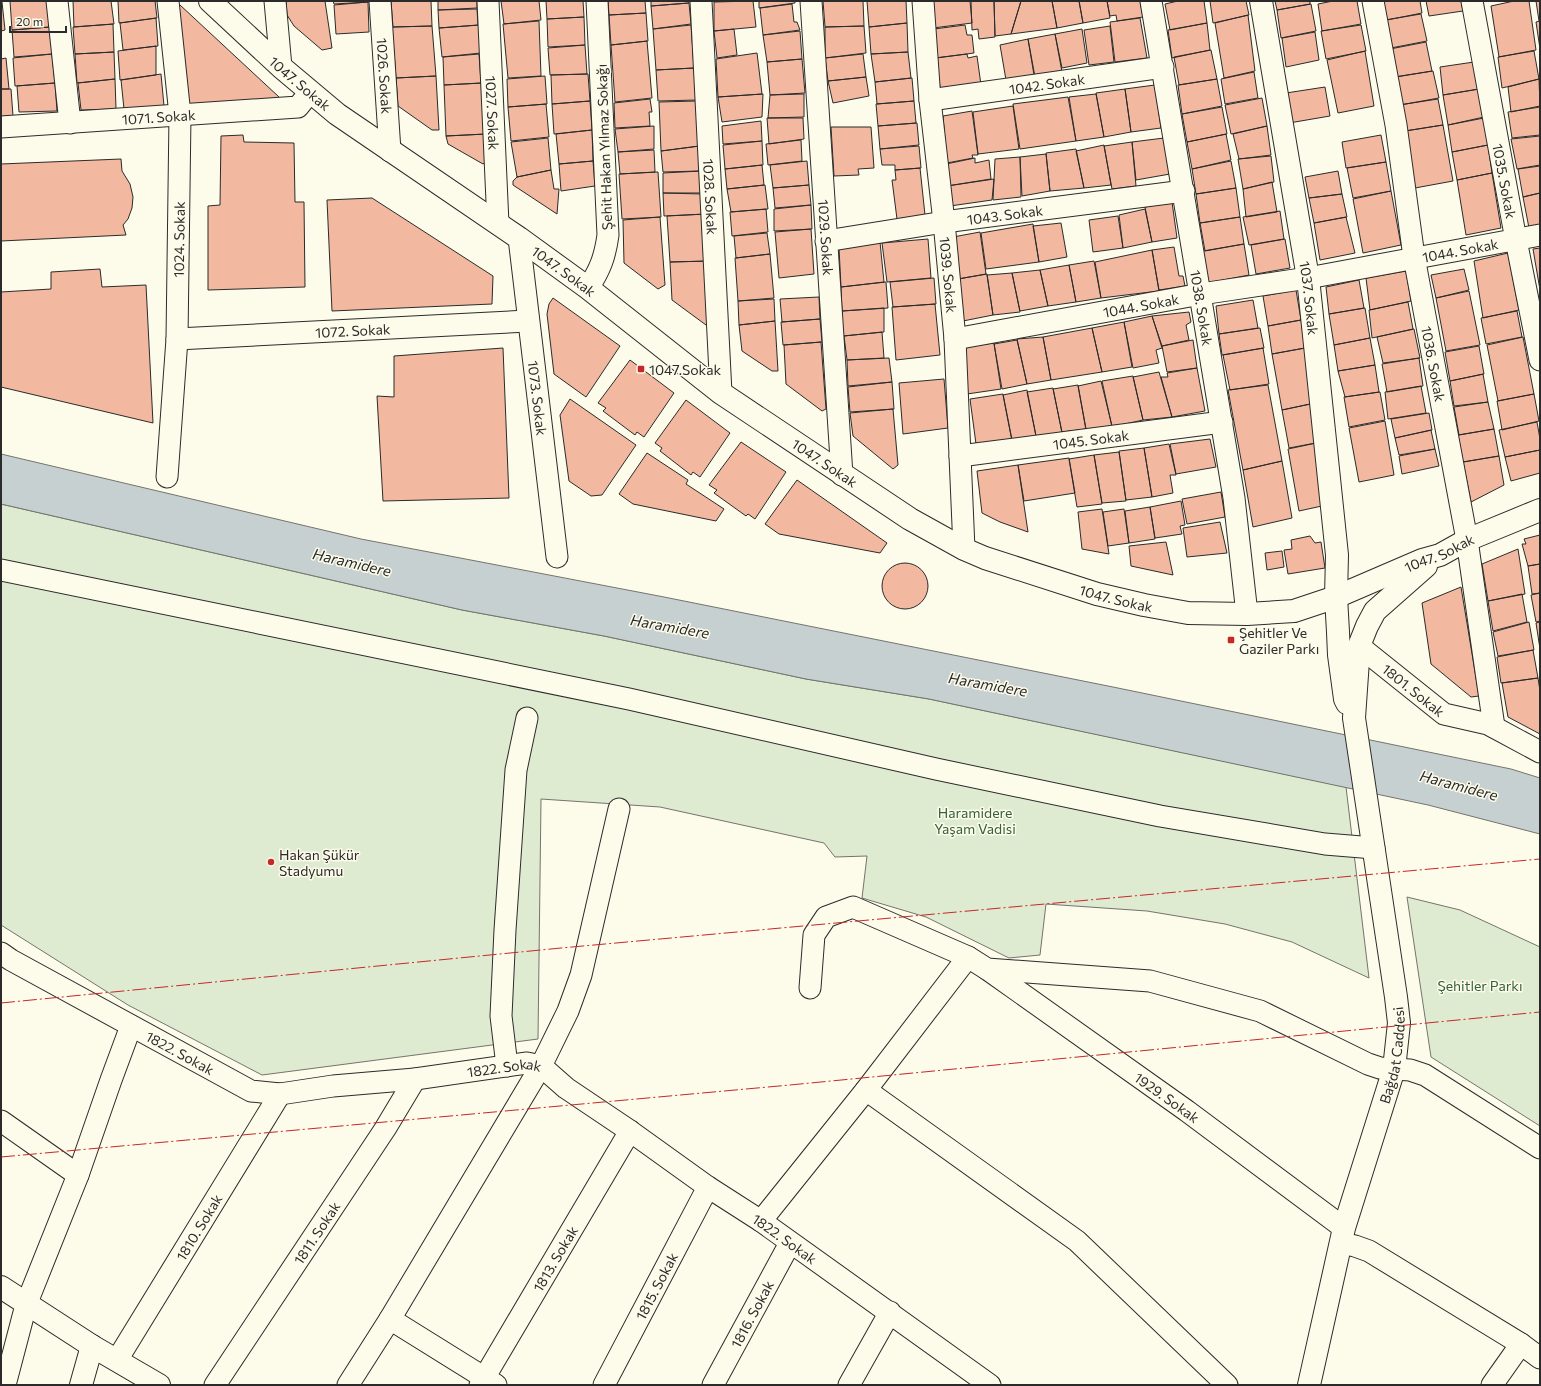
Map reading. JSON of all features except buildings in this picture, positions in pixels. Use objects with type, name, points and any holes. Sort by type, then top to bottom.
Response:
[{"type":"main road","name":"1047. Sokak","points":[[210,1],[280,67],[337,114],[519,238],[588,288],[721,393],[910,519],[964,549],[985,558],[1097,594],[1188,613],[1247,614],[1294,611],[1336,597],[1422,560],[1440,555],[1467,540],[1540,510]]},
{"type":"main road","name":"1037. Sokak","points":[[1261,1],[1308,278],[1338,555],[1336,597],[1339,655],[1345,699],[1354,718]]},
{"type":"main road","points":[[1354,718],[1359,646],[1367,626],[1375,611],[1440,555]]},
{"type":"main road","name":"Bağdat Caddesi","points":[[1308,1385],[1343,1235],[1394,1068],[1399,1023],[1374,848],[1366,808],[1354,718]]},
{"type":"main road","points":[[1,1287],[26,1305],[158,1385]]},
{"type":"main road","points":[[80,1385],[92,1346]]},
{"type":"street","points":[[57,1],[70,123]]},
{"type":"street","name":"1024. Sokak","points":[[166,477],[177,339],[180,115],[168,1]]},
{"type":"street","points":[[275,1],[280,67]]},
{"type":"street","name":"1026. Sokak","points":[[380,1],[390,150]]},
{"type":"street","name":"1027. Sokak","points":[[488,1],[498,224]]},
{"type":"street","name":"Şehit Hakan Yılmaz Sokağı","points":[[588,288],[599,272],[605,253],[608,235],[597,1]]},
{"type":"street","name":"1028. Sokak","points":[[700,1],[721,393]]},
{"type":"street","name":"1029. Sokak","points":[[811,1],[842,475]]},
{"type":"street","name":"1039. Sokak","points":[[923,1],[930,100],[944,222],[955,340],[964,549]]},
{"type":"street","name":"1038. Sokak","points":[[1151,1],[1184,191],[1234,498],[1247,614]]},
{"type":"street","name":"1036. Sokak","points":[[1373,1],[1396,125],[1414,257],[1467,540],[1494,728]]},
{"type":"street","name":"1035. Sokak","points":[[1472,1],[1516,240],[1540,360]]},
{"type":"street","name":"1042. Sokak","points":[[930,100],[1163,67]]},
{"type":"street","name":"1071. Sokak","points":[[1,127],[298,107],[310,92]]},
{"type":"street","name":"1043. Sokak","points":[[826,240],[944,222],[1184,191]]},
{"type":"street","name":"1044. Sokak","points":[[955,340],[1201,294],[1308,278],[1414,257],[1540,235]]},
{"type":"street","name":"1073. Sokak","points":[[519,238],[557,557]]},
{"type":"street","name":"1072. Sokak","points":[[177,339],[528,321]]},
{"type":"street","name":"1045. Sokak","points":[[960,456],[1222,422]]},
{"type":"street","points":[[1,570],[629,699],[936,769],[1153,814],[1326,844],[1374,848]]},
{"type":"street","name":"1801. Sokak","points":[[1359,646],[1444,714],[1488,724],[1540,752]]},
{"type":"street","points":[[507,1066],[501,1016],[505,930],[516,770],[527,718]]},
{"type":"street","points":[[348,1385],[390,1319],[541,1066],[568,1011],[581,975],[619,809]]},
{"type":"street","name":"1929. Sokak","points":[[810,988],[814,935],[826,917],[853,907],[968,957],[1187,1111],[1343,1235]]},
{"type":"street","name":"1822. Sokak","points":[[1,953],[251,1091],[280,1094],[333,1086],[415,1079],[527,1063],[541,1066],[566,1088],[890,1312],[979,1382]]},
{"type":"street","points":[[760,1221],[866,1090],[968,957]]},
{"type":"street","points":[[987,970],[1150,981],[1260,1011],[1368,1064],[1380,1068],[1410,1070],[1426,1075],[1540,1148]]},
{"type":"street","points":[[5,1385],[26,1305],[78,1174],[110,1080],[131,1026]]},
{"type":"street","name":"1811. Sokak","points":[[215,1385],[385,1129],[415,1079]]},
{"type":"street","points":[[866,1090],[1077,1241],[1227,1385]]},
{"type":"street","name":"1810. Sokak","points":[[117,1360],[280,1094]]},
{"type":"street","points":[[1,1121],[78,1174]]},
{"type":"street","name":"1813. Sokak","points":[[486,1383],[630,1131]]},
{"type":"street","name":"1815. Sokak","points":[[604,1385],[708,1187]]},
{"type":"street","points":[[1343,1235],[1355,1246],[1369,1251],[1520,1344],[1540,1358]]},
{"type":"street","name":"1816. Sokak","points":[[713,1385],[790,1242]]},
{"type":"street","points":[[849,1385],[890,1312]]},
{"type":"street","points":[[390,1319],[486,1383]]},
{"type":"street","points":[[1492,1385],[1520,1344]]},
{"type":"green space","name":"Haramidere Yaşam Vadisi","points":[[1,504],[462,610],[604,636],[806,679],[929,699],[1346,787],[1369,978],[1292,942],[1225,924],[1147,911],[1046,904],[1040,955],[1009,958],[926,917],[862,898],[867,856],[835,857],[824,843],[660,807],[541,799],[538,1039],[262,1075],[128,1005],[1,925]]},
{"type":"green space","name":"Şehitler Parkı","points":[[1407,897],[1460,910],[1540,947],[1540,1126],[1431,1057]]},
{"type":"water","name":"Haramidere","points":[[1,454],[361,539],[664,597],[1511,769],[1540,778],[1540,834],[1428,805],[929,699],[806,679],[604,636],[462,610],[1,504]]},
{"type":"power","points":[[1,1003],[561,948],[1540,859]]},
{"type":"power","points":[[1,1157],[790,1085],[1540,1012]]},
{"type":"place","name":"1047.Sokak","points":[[641,369]]},
{"type":"place","name":"Şehitler Ve Gaziler Parkı","points":[[1231,640]]},
{"type":"place","name":"Hakan Şükür Stadyumu","points":[[271,862]]}]
